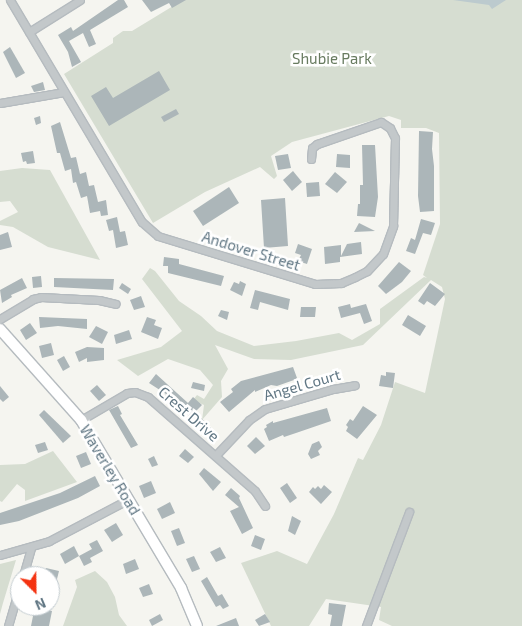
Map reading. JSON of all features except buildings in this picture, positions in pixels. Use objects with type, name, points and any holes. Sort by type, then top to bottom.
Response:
[{"type":"main road","name":"Waverley Road","points":[[0,329],[80,420],[181,588],[197,626]]},
{"type":"street","name":"Andover Street","points":[[10,0],[142,222],[153,233],[168,240],[315,284],[341,283],[367,271],[383,254],[393,226],[395,138],[390,128],[381,122],[317,144],[312,148],[311,159]]},
{"type":"street","points":[[29,32],[80,0]]},
{"type":"street","points":[[0,103],[64,92]]},
{"type":"street","points":[[0,319],[33,299],[99,300],[116,304]]},
{"type":"street","name":"Angel Court","points":[[216,456],[249,420],[265,409],[333,388],[355,385]]},
{"type":"street","name":"Crest Drive","points":[[80,420],[127,393],[136,392],[148,397],[255,491],[265,506]]},
{"type":"street","points":[[0,555],[31,548],[128,500]]},
{"type":"street","points":[[366,626],[410,512]]},
{"type":"street","points":[[26,566],[31,548]]},
{"type":"green space","name":"Shubie Park","points":[[183,0],[522,0],[522,626],[392,626],[379,620],[381,607],[326,599],[309,626],[271,626],[241,563],[277,551],[307,564],[334,514],[358,458],[363,460],[381,425],[395,382],[425,393],[445,299],[442,287],[431,280],[363,345],[291,360],[254,359],[215,345],[228,369],[221,381],[222,397],[202,420],[204,405],[193,400],[197,395],[204,399],[213,385],[200,370],[168,359],[138,376],[117,360],[161,347],[182,331],[142,279],[150,268],[155,271],[179,301],[201,316],[217,331],[254,346],[339,333],[352,340],[380,324],[380,309],[424,277],[427,278],[423,275],[440,224],[439,133],[426,128],[401,128],[401,120],[389,116],[292,142],[271,156],[277,176],[274,179],[260,167],[205,192],[153,223],[64,74],[113,43],[113,38],[123,31],[132,31]]},
{"type":"green space","points":[[22,168],[50,170],[100,260],[48,247],[13,227],[0,225],[0,221],[18,212],[10,201],[0,202],[0,171]]},
{"type":"green space","points":[[53,451],[77,482],[25,501],[25,490],[17,484],[2,502],[0,501],[0,465],[25,464]]},
{"type":"green space","points":[[16,560],[14,566],[10,566],[10,580],[0,614],[0,564]]},
{"type":"green space","points":[[95,571],[107,582],[115,597],[119,615],[127,626],[63,626],[77,587],[75,580]]},
{"type":"shaded area","points":[[453,0],[506,0],[492,9],[489,5]]}]
